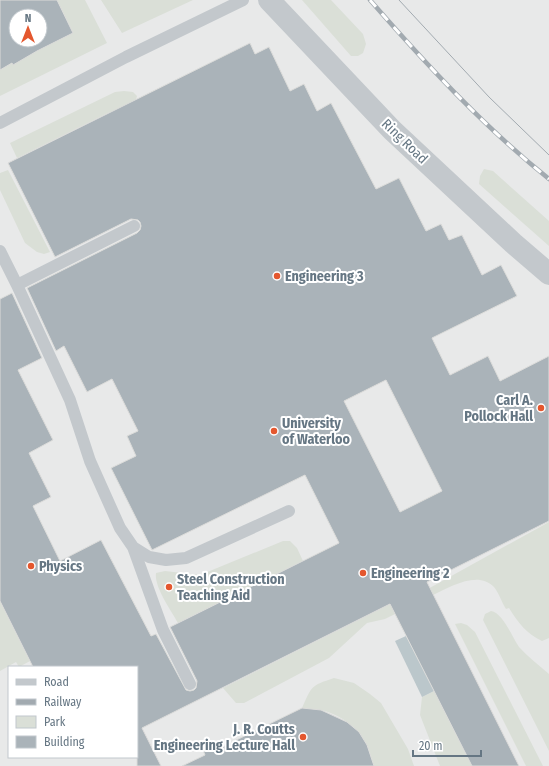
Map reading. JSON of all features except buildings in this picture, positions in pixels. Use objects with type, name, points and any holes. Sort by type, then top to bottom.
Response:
[{"type":"street","name":"Ring Road","points":[[269,0],[392,130],[513,243],[549,274]]},
{"type":"lane","points":[[0,123],[126,57],[243,0]]},
{"type":"lane","points":[[17,285],[134,226]]},
{"type":"lane","points":[[0,251],[70,400],[93,467],[120,528],[133,546],[163,630],[190,684]]},
{"type":"lane","points":[[133,546],[149,557],[157,559],[174,560],[186,558],[289,510]]},
{"type":"shaded area","name":"University of Waterloo","points":[[0,0],[549,0],[549,766],[0,766]]},
{"type":"shaded area","points":[[406,636],[434,691],[422,697],[395,641]]},
{"type":"green space","points":[[57,0],[85,0],[107,43],[0,96],[0,69],[43,48],[48,48],[48,45],[73,33]]},
{"type":"green space","points":[[101,0],[193,0],[122,33]]},
{"type":"green space","points":[[302,0],[331,0],[363,34],[366,44],[363,53],[358,56],[351,56]]},
{"type":"green space","points":[[115,92],[133,92],[137,96],[136,100],[146,183],[110,112],[17,158],[10,143]]},
{"type":"green space","points":[[484,169],[493,171],[549,221],[549,246],[479,184],[480,176]]},
{"type":"green space","points":[[8,170],[50,252],[44,254],[37,252],[25,243],[0,190],[0,173]]},
{"type":"green space","points":[[549,522],[549,638],[542,641],[527,631],[509,608],[506,609],[496,589],[487,582],[472,580],[456,584],[433,595],[426,590]]},
{"type":"green space","points":[[283,541],[290,541],[297,548],[303,561],[178,623],[160,592],[156,579],[156,573],[165,571],[200,575]]},
{"type":"green space","points":[[0,601],[30,661],[21,666],[18,666],[16,662],[0,671]]},
{"type":"green space","points":[[394,602],[396,605],[392,608],[395,614],[385,619],[367,623],[329,658],[244,703],[236,703],[223,688]]},
{"type":"green space","points":[[491,611],[499,616],[507,626],[519,647],[549,674],[549,751],[483,620],[485,614]]},
{"type":"green space","points":[[461,623],[467,625],[475,632],[543,766],[526,766],[455,624]]},
{"type":"green space","points":[[334,678],[354,683],[381,703],[408,749],[414,766],[373,766],[371,756],[362,738],[349,723],[331,713],[321,710],[302,708],[310,691],[316,685]]},
{"type":"green space","points":[[434,691],[472,766],[440,766],[420,715],[422,697]]},
{"type":"tram line","points":[[399,0],[489,97],[549,155]]},
{"type":"railway","points":[[370,0],[456,94],[501,138],[549,179]]},
{"type":"place","name":"Engineering 3","points":[[277,276]]},
{"type":"place","name":"Carl A. Pollock Hall","points":[[541,408]]},
{"type":"place","name":"University of Waterloo","points":[[274,431]]},
{"type":"place","name":"Physics","points":[[31,566]]},
{"type":"place","name":"Engineering 2","points":[[363,573]]},
{"type":"place","name":"Steel Construction Teaching Aid","points":[[169,587]]},
{"type":"place","name":"J. R. Coutts Engineering Lecture Hall","points":[[303,737]]}]
